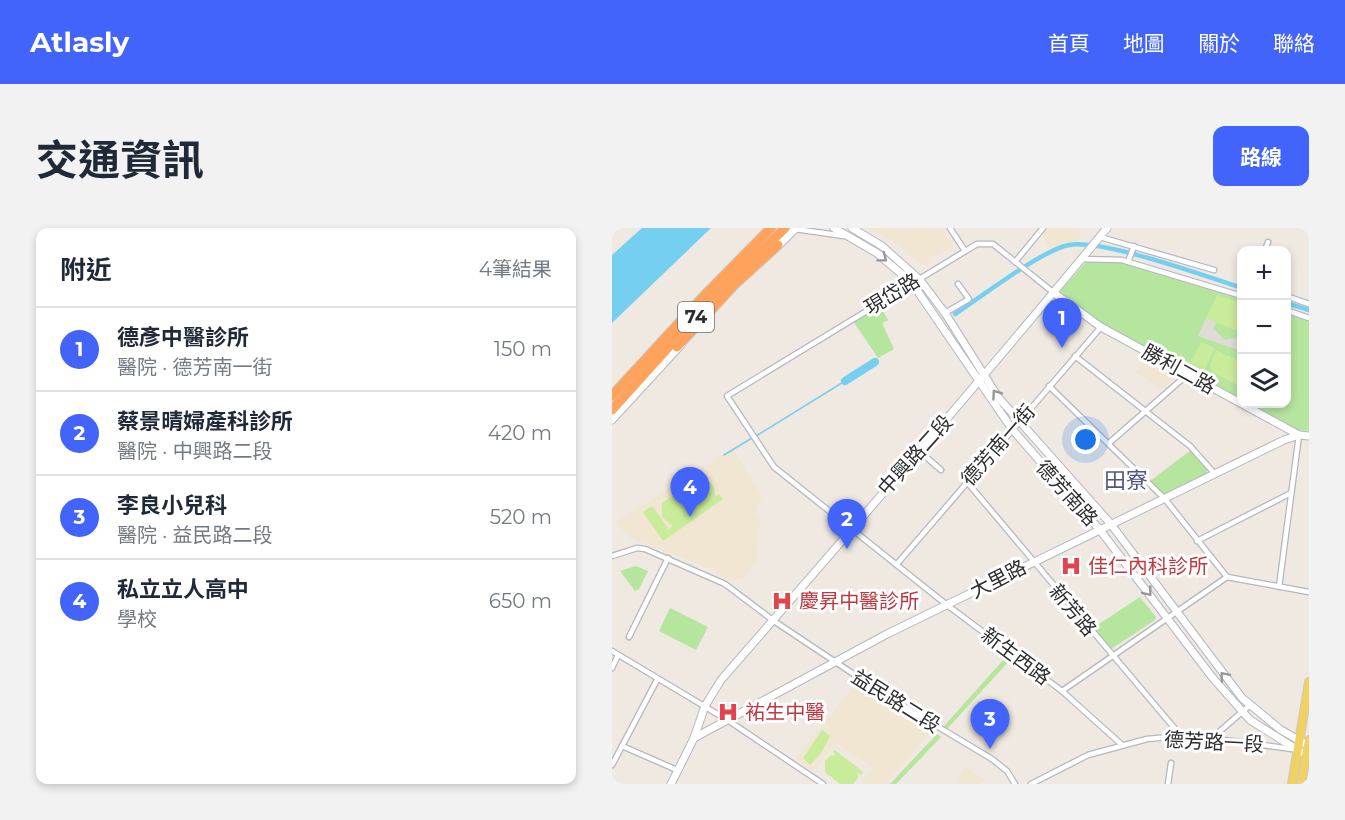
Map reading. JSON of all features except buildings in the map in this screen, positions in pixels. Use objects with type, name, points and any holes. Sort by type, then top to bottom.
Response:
[{"type":"highway","name":"74","points":[[612,396],[703,297],[771,228]]},
{"type":"highway","name":"74","points":[[612,410],[722,288],[783,228]]},
{"type":"highway","points":[[612,419],[734,285],[778,245]]},
{"type":"main road","points":[[1292,784],[1309,682]]},
{"type":"main road","points":[[1301,784],[1309,744]]},
{"type":"street","points":[[612,405],[730,275],[783,228]]},
{"type":"street","name":"德芳南路","points":[[834,228],[844,236],[877,253],[915,281],[978,384],[1012,429],[1100,530],[1242,713],[1273,736],[1308,755]]},
{"type":"street","name":"德芳南路","points":[[852,228],[882,246],[945,313],[985,377],[1018,422],[1110,523],[1219,670],[1250,705],[1281,730],[1309,744]]},
{"type":"street","points":[[950,228],[965,251]]},
{"type":"street","points":[[1015,262],[1043,228]]},
{"type":"street","points":[[1107,228],[1099,238],[1214,270]]},
{"type":"street","points":[[778,245],[796,229],[844,236]]},
{"type":"street","name":"中興路二段","points":[[670,784],[694,738],[705,706],[721,680],[774,621],[918,450],[985,377],[1099,238]]},
{"type":"street","points":[[1266,246],[1268,242]]},
{"type":"street","name":"現岱路","points":[[727,396],[977,244],[990,243],[1054,293]]},
{"type":"street","points":[[1128,262],[1134,246]]},
{"type":"street","points":[[1081,259],[1128,262],[1237,295]]},
{"type":"street","points":[[945,313],[969,299],[958,284]]},
{"type":"street","name":"勝利二路","points":[[1054,293],[1101,327],[1299,435]]},
{"type":"street","points":[[1291,297],[1309,304]]},
{"type":"street","points":[[1291,311],[1309,318]]},
{"type":"street","name":"德芳南一街","points":[[897,564],[1101,327]]},
{"type":"street","points":[[1075,356],[1190,446],[1215,474]]},
{"type":"street","points":[[1109,443],[1188,374]]},
{"type":"street","points":[[1049,386],[1166,499],[1227,577],[1309,592]]},
{"type":"street","name":"新生西路","points":[[727,396],[774,467],[947,605],[1062,691],[1121,744]]},
{"type":"street","points":[[1279,587],[1299,435],[1309,436]]},
{"type":"street","name":"大里路","points":[[694,738],[834,662],[1033,561],[1299,435]]},
{"type":"street","points":[[918,450],[941,470]]},
{"type":"street","name":"新芳路","points":[[967,482],[1181,736]]},
{"type":"street","points":[[1197,541],[1291,493]]},
{"type":"street","name":"益民路二段","points":[[612,556],[638,548],[668,558],[725,584],[834,662],[924,720],[988,756],[1007,771],[1015,784]]},
{"type":"street","points":[[629,637],[668,558]]},
{"type":"street","points":[[1062,691],[1227,577]]},
{"type":"street","points":[[612,651],[729,721],[823,784]]},
{"type":"street","points":[[612,668],[618,656]]},
{"type":"street","points":[[612,765],[614,757],[657,680]]},
{"type":"street","points":[[1212,738],[1250,705]]},
{"type":"street","name":"德芳路一段","points":[[1031,784],[1088,755],[1121,744],[1181,736],[1212,738],[1298,751]]},
{"type":"street","points":[[622,746],[677,770]]},
{"type":"street","points":[[1168,784],[1171,763]]},
{"type":"shaded area","points":[[869,228],[943,228],[954,248],[928,258],[929,262],[924,265],[887,237]]},
{"type":"shaded area","points":[[1047,228],[1079,228],[1080,244],[1065,244],[1050,250],[1043,236]]},
{"type":"shaded area","points":[[1206,318],[1217,323],[1213,328],[1225,340],[1237,339],[1237,350],[1198,336]]},
{"type":"shaded area","points":[[1148,357],[1180,373],[1162,389],[1136,373]]},
{"type":"shaded area","points":[[732,449],[762,496],[755,514],[760,521],[756,562],[742,579],[729,580],[706,567],[630,538],[616,522]]},
{"type":"shaded area","points":[[857,683],[932,730],[885,784],[860,784],[873,768],[836,743],[813,771],[796,758]]},
{"type":"shaded area","points":[[965,767],[985,781],[979,784],[961,784],[957,781]]},
{"type":"green space","points":[[1087,261],[1121,262],[1237,298],[1237,397],[1103,326],[1060,291]]},
{"type":"green space","points":[[1217,295],[1237,302],[1237,331],[1206,318]]},
{"type":"green space","points":[[879,304],[888,320],[882,323],[894,349],[878,358],[853,321]]},
{"type":"green space","points":[[1291,314],[1309,320],[1309,431],[1298,430],[1257,408],[1291,408]]},
{"type":"green space","points":[[1201,342],[1215,348],[1205,369],[1191,363]]},
{"type":"green space","points":[[1216,350],[1237,360],[1237,385],[1212,372],[1210,364]]},
{"type":"green space","points":[[1191,450],[1208,468],[1206,477],[1166,498],[1150,481]]},
{"type":"green space","points":[[697,479],[711,483],[715,497],[719,494],[723,499],[663,541],[643,512],[652,506],[668,528],[666,531],[673,526],[662,517],[662,503]]},
{"type":"green space","points":[[636,566],[648,571],[639,589],[635,591],[620,571]]},
{"type":"green space","points":[[1140,597],[1156,617],[1155,620],[1111,649],[1093,628]]},
{"type":"green space","points":[[670,608],[708,627],[696,650],[659,631]]},
{"type":"green space","points":[[1006,657],[1010,660],[947,729],[944,726]]},
{"type":"green space","points":[[822,730],[830,736],[821,753],[810,765],[803,758]]},
{"type":"green space","points":[[937,734],[941,737],[896,784],[890,784]]},
{"type":"green space","points":[[835,750],[863,772],[861,775],[858,773],[858,778],[853,784],[840,784],[825,772],[825,761],[831,755],[836,756],[833,752]]},
{"type":"water","points":[[642,228],[711,228],[612,323],[612,255]]},
{"type":"waterway","points":[[955,314],[1028,265],[1069,245],[1085,245],[1129,253],[1237,286]]},
{"type":"waterway","points":[[1291,305],[1309,310]]},
{"type":"waterway","points":[[845,381],[875,362]]},
{"type":"waterway","points":[[756,436],[845,381]]},
{"type":"waterway","points":[[724,455],[752,438]]},
{"type":"place","name":"德彥中醫診所","points":[[1062,348]]},
{"type":"place","name":"私立立人高中","points":[[690,517]]},
{"type":"place","name":"蔡景晴婦產科診所","points":[[847,549]]},
{"type":"place","name":"佳仁內科診所","points":[[1071,566]]},
{"type":"place","name":"慶昇中醫診所","points":[[782,601]]},
{"type":"place","name":"𧙗生中醫","points":[[728,712]]},
{"type":"place","name":"李良小兒科","points":[[990,749]]},
{"type":"district","name":"田寮","points":[[1126,480]]}]
